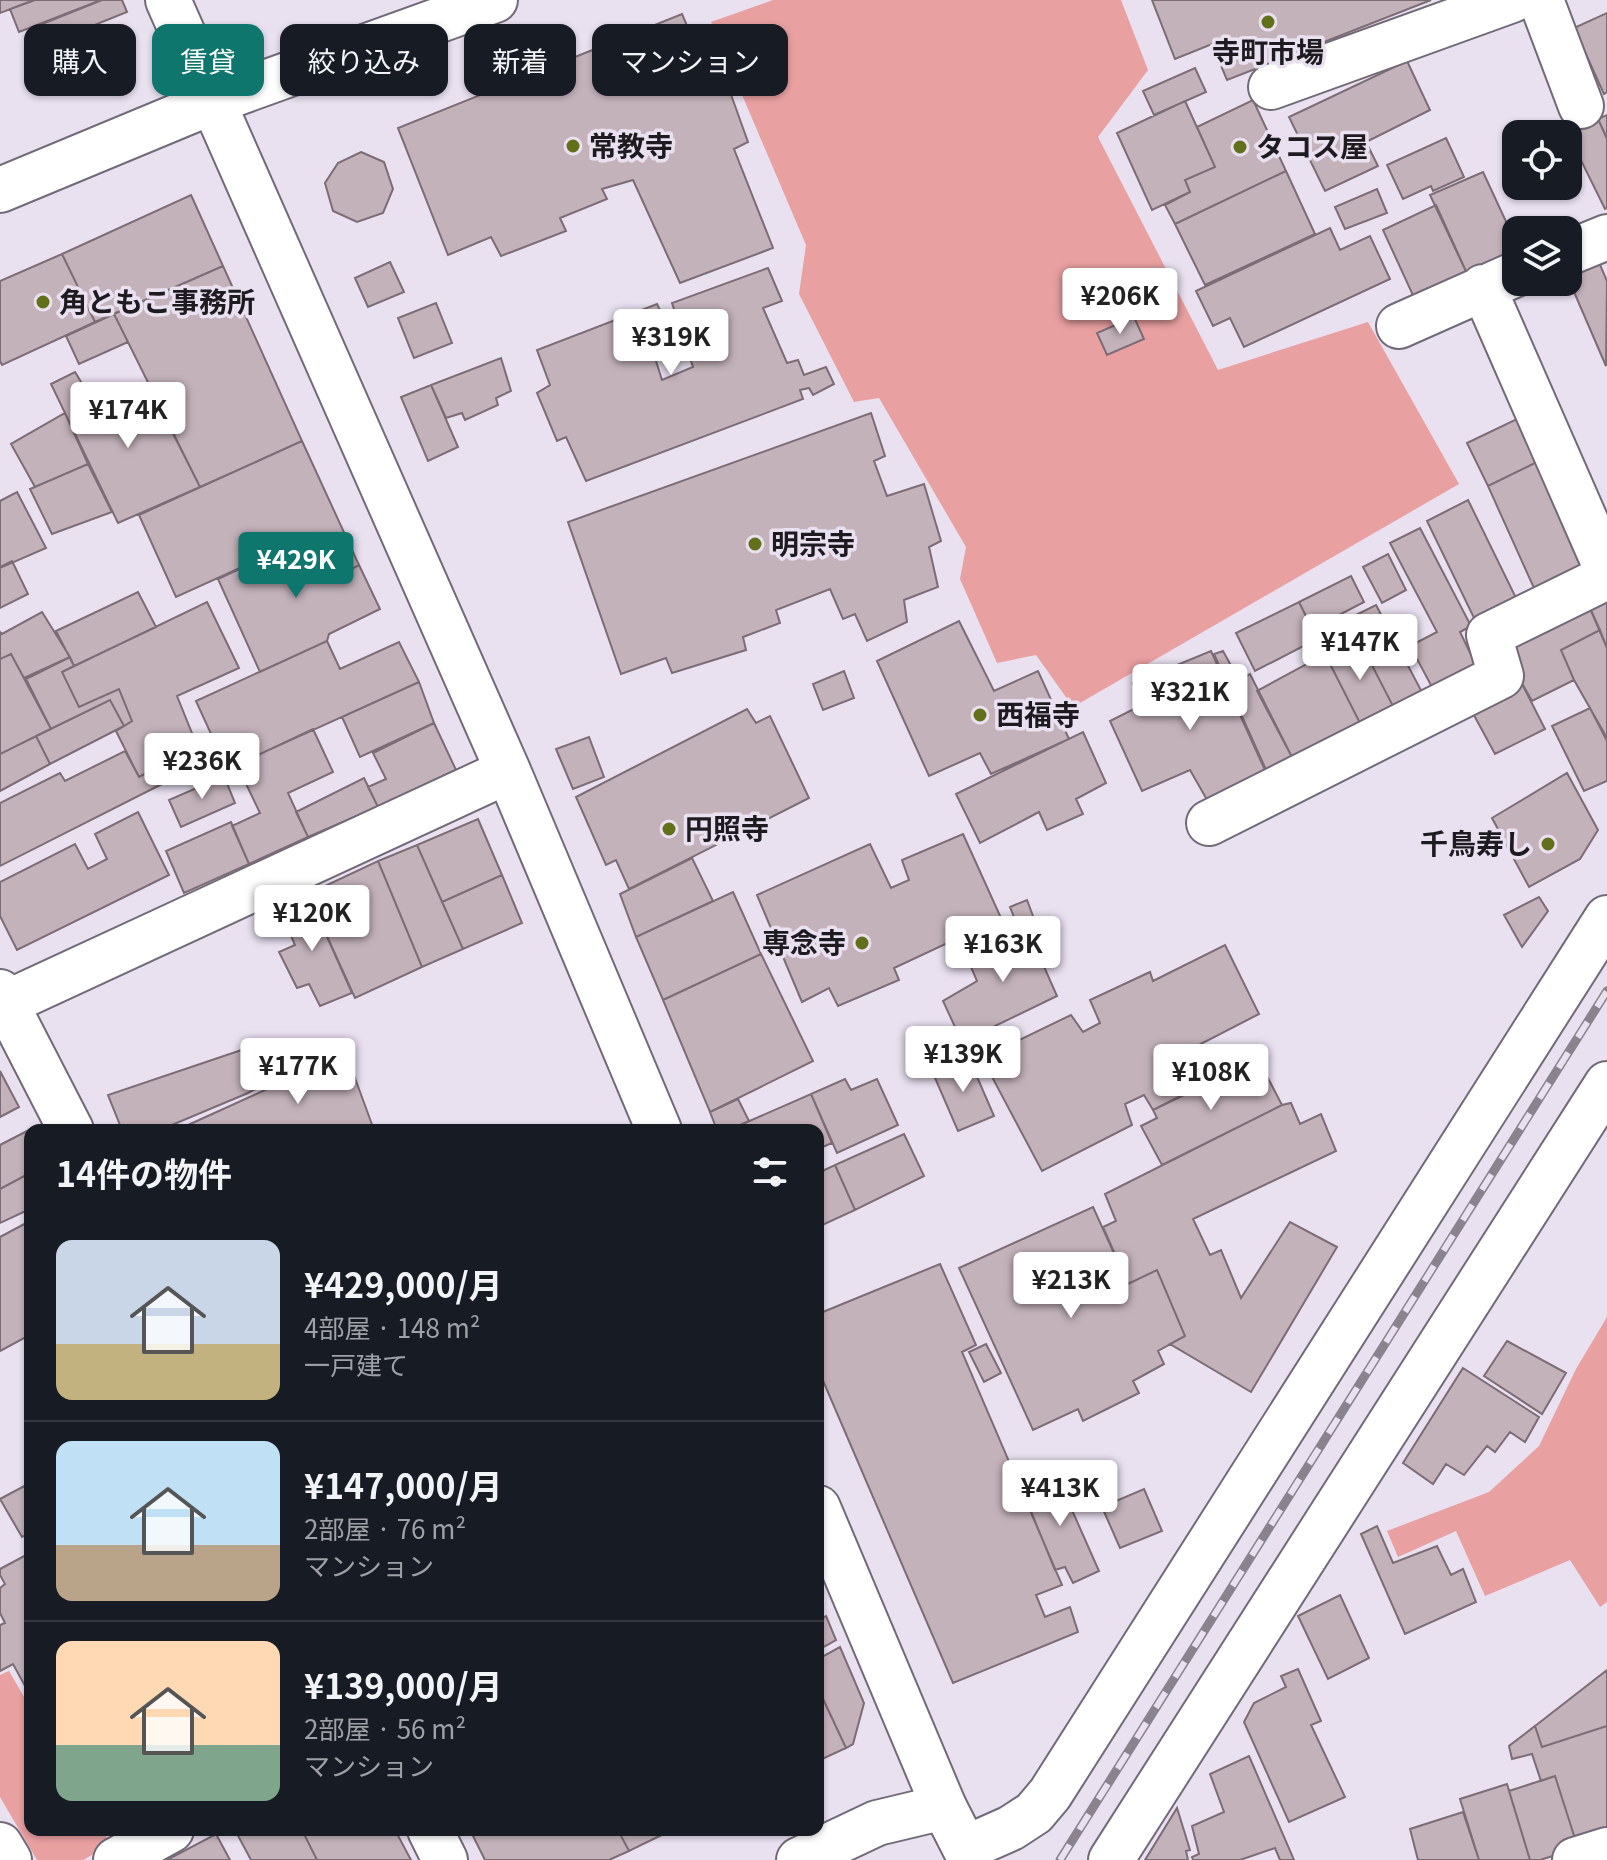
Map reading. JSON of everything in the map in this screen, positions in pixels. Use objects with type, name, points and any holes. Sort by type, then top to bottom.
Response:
[{"type":"street","points":[[168,0],[508,771],[656,1124]]},
{"type":"street","points":[[0,190],[212,102],[495,0]]},
{"type":"street","points":[[1271,87],[1512,0]]},
{"type":"street","points":[[1541,0],[1581,106]]},
{"type":"street","points":[[1582,247],[1607,237]]},
{"type":"street","points":[[1399,326],[1500,281],[1607,570]]},
{"type":"street","points":[[1209,823],[1501,676],[1489,635],[1607,577]]},
{"type":"street","points":[[68,1124],[2,1000],[508,771]]},
{"type":"street","points":[[824,1522],[944,1807],[969,1854],[1034,1813],[1050,1794],[1607,918]]},
{"type":"street","points":[[1111,1860],[1607,1084]]},
{"type":"street","points":[[799,1860],[877,1823],[944,1807]]},
{"type":"street","points":[[116,1860],[160,1836]]},
{"type":"street","points":[[433,1836],[445,1860]]},
{"type":"street","points":[[0,1845],[9,1860]]},
{"type":"street","points":[[1575,1860],[1607,1850]]},
{"type":"shaded area","points":[[773,0],[1121,0],[1148,70],[1098,137],[1218,370],[1368,322],[1459,484],[1073,707],[1036,655],[997,663],[960,579],[966,547],[879,398],[854,402],[799,294],[806,245],[743,96],[788,96],[788,24],[711,22]]},
{"type":"shaded area","points":[[1607,1317],[1607,1602],[1600,1607],[1570,1560],[1485,1596],[1456,1531],[1398,1557],[1387,1531],[1489,1492],[1539,1446],[1576,1369]]},
{"type":"shaded area","points":[[9,1671],[24,1697],[24,1836],[106,1836],[110,1845],[83,1860],[37,1860],[0,1797],[0,1675]]},
{"type":"building","points":[[0,0],[35,0],[0,13]]},
{"type":"building","points":[[34,0],[101,0],[40,24],[24,24],[24,30],[19,32],[10,9]]},
{"type":"building","points":[[102,0],[122,0],[127,12],[97,24],[42,24]]},
{"type":"building","name":"寺町市場","points":[[1152,0],[1431,0],[1227,80],[1212,44],[1175,59]]},
{"type":"building","points":[[1607,13],[1607,92],[1604,94],[1574,28]]},
{"type":"building","name":"常教寺","points":[[682,14],[686,24],[657,24]]},
{"type":"building","name":"常教寺","points":[[592,50],[592,96],[731,96],[748,142],[734,149],[773,248],[680,283],[633,180],[602,189],[607,199],[560,218],[566,231],[501,256],[491,237],[448,255],[398,128],[478,96],[576,96],[576,57]]},
{"type":"building","points":[[1407,61],[1430,110],[1366,142],[1378,166],[1325,191],[1289,117]]},
{"type":"building","points":[[1195,68],[1206,92],[1154,115],[1143,91]]},
{"type":"building","name":"タコス屋","points":[[1253,100],[1286,171],[1175,224],[1165,205],[1190,192],[1185,180],[1215,167],[1197,127]]},
{"type":"building","points":[[1185,101],[1215,167],[1185,180],[1190,192],[1152,210],[1117,133]]},
{"type":"building","points":[[1595,112],[1607,139],[1605,209],[1582,162],[1580,120]]},
{"type":"building","points":[[1607,115],[1607,138],[1598,119]]},
{"type":"building","points":[[1446,138],[1464,177],[1433,191],[1431,186],[1403,199],[1387,165]]},
{"type":"building","points":[[361,152],[384,162],[393,189],[383,213],[357,222],[333,211],[325,183],[338,163]]},
{"type":"building","points":[[1286,171],[1315,234],[1205,285],[1175,224]]},
{"type":"building","points":[[1483,172],[1503,216],[1502,266],[1470,280],[1430,195]]},
{"type":"building","points":[[1377,189],[1387,213],[1345,229],[1335,207]]},
{"type":"building","points":[[191,195],[223,266],[95,322],[62,254]]},
{"type":"building","points":[[1436,205],[1470,280],[1417,304],[1383,230]]},
{"type":"building","points":[[1330,228],[1340,250],[1370,236],[1390,279],[1244,347],[1230,318],[1213,326],[1196,291]]},
{"type":"building","points":[[1595,253],[1607,281],[1606,366],[1576,296],[1582,296],[1582,259]]},
{"type":"building","name":"角ともこ事務所","points":[[62,254],[95,322],[2,365],[0,281]]},
{"type":"building","points":[[390,262],[404,292],[368,307],[355,278]]},
{"type":"building","points":[[223,266],[302,441],[200,487],[114,314]]},
{"type":"building","points":[[768,268],[782,301],[763,308],[787,363],[798,360],[804,375],[826,367],[834,384],[813,395],[809,388],[800,390],[803,399],[586,481],[566,437],[557,441],[537,393],[550,385],[537,350],[657,304],[669,329],[649,339],[662,380],[693,367],[672,303]]},
{"type":"building","points":[[436,303],[452,343],[414,358],[398,318]]},
{"type":"building","points":[[114,314],[128,342],[79,364],[66,336]]},
{"type":"building","points":[[1134,317],[1144,339],[1107,355],[1097,333]]},
{"type":"building","points":[[501,358],[511,391],[496,398],[498,405],[465,420],[462,413],[446,418],[431,385]]},
{"type":"building","points":[[75,372],[102,416],[152,392],[200,487],[118,523],[51,384]]},
{"type":"building","points":[[431,385],[458,447],[428,461],[401,397]]},
{"type":"building","points":[[65,413],[88,464],[35,487],[11,444]]},
{"type":"building","name":"明宗寺","points":[[871,413],[885,456],[874,461],[887,496],[924,484],[941,541],[929,547],[938,587],[904,600],[907,622],[867,641],[855,614],[843,619],[830,589],[776,610],[780,623],[743,637],[746,650],[672,673],[666,658],[621,674],[568,522]]},
{"type":"building","points":[[1519,418],[1539,461],[1488,486],[1467,443]]},
{"type":"building","points":[[302,441],[359,565],[350,570],[335,541],[324,548],[317,533],[176,597],[139,515]]},
{"type":"building","points":[[1539,461],[1591,573],[1538,597],[1488,486]]},
{"type":"building","points":[[88,464],[112,512],[52,534],[30,489]]},
{"type":"building","points":[[17,492],[46,548],[0,568],[0,501]]},
{"type":"building","points":[[1468,500],[1517,600],[1475,620],[1427,521]]},
{"type":"building","points":[[1420,528],[1471,626],[1460,632],[1476,665],[1432,687],[1410,646],[1437,632],[1390,543]]},
{"type":"building","points":[[317,533],[324,548],[335,541],[350,570],[359,565],[380,609],[329,634],[327,641],[260,672],[218,579]]},
{"type":"building","points":[[1388,554],[1406,590],[1382,603],[1363,567]]},
{"type":"building","points":[[12,561],[28,594],[0,608],[0,567]]},
{"type":"building","points":[[1351,576],[1364,602],[1339,615],[1352,640],[1325,654],[1299,602]]},
{"type":"building","points":[[1607,586],[1607,648],[1585,597]]},
{"type":"building","points":[[138,592],[156,627],[74,666],[56,631]]},
{"type":"building","points":[[1585,597],[1600,630],[1561,650],[1574,680],[1532,701],[1502,638]]},
{"type":"building","points":[[207,602],[239,668],[177,696],[198,748],[139,777],[116,731],[132,721],[119,689],[79,707],[62,672]]},
{"type":"building","points":[[1299,602],[1317,639],[1255,671],[1236,633]]},
{"type":"building","points":[[1376,605],[1424,696],[1395,710],[1348,619]]},
{"type":"building","points":[[42,612],[70,657],[24,678],[11,654],[0,659],[0,632],[2,634]]},
{"type":"building","name":"西福寺","points":[[959,621],[994,691],[1038,671],[1069,739],[991,774],[980,753],[929,776],[877,661]]},
{"type":"building","points":[[1600,630],[1607,648],[1607,738],[1561,650]]},
{"type":"building","points":[[1358,638],[1395,710],[1362,727],[1325,654]]},
{"type":"building","points":[[327,641],[340,669],[399,642],[419,682],[227,769],[196,701]]},
{"type":"building","points":[[1211,651],[1269,779],[1210,805],[1190,770],[1142,791],[1110,721],[1142,705],[1133,683]]},
{"type":"building","points":[[1223,651],[1239,680],[1250,674],[1293,759],[1267,772],[1214,654]]},
{"type":"building","points":[[11,654],[51,729],[0,754],[0,659]]},
{"type":"building","points":[[1325,654],[1362,727],[1293,759],[1257,691]]},
{"type":"building","points":[[70,657],[74,666],[62,672],[79,707],[119,689],[132,721],[124,726],[110,700],[51,729],[26,679]]},
{"type":"building","points":[[844,671],[854,698],[823,710],[813,684]]},
{"type":"building","points":[[1518,676],[1545,729],[1495,754],[1469,706]]},
{"type":"building","points":[[419,682],[434,723],[360,757],[342,717]]},
{"type":"building","points":[[110,700],[124,726],[50,764],[36,736]]},
{"type":"building","points":[[1590,708],[1607,741],[1607,781],[1584,791],[1552,726]]},
{"type":"building","name":"円照寺","points":[[747,709],[756,723],[770,716],[809,798],[629,889],[616,860],[606,865],[576,797]]},
{"type":"building","points":[[434,723],[456,770],[378,807],[368,787],[386,779],[373,753]]},
{"type":"building","points":[[313,729],[333,772],[288,793],[308,837],[249,864],[232,826],[260,813],[237,765]]},
{"type":"building","points":[[1083,732],[1106,783],[1076,799],[1083,814],[1047,830],[1039,812],[980,843],[956,794]]},
{"type":"building","points":[[36,736],[50,764],[0,791],[0,754]]},
{"type":"building","points":[[589,737],[604,777],[573,789],[556,749]]},
{"type":"building","points":[[125,751],[139,777],[162,765],[170,780],[0,866],[0,803],[60,773],[65,781]]},
{"type":"building","name":"千鳥寿し","points":[[1567,773],[1598,830],[1580,859],[1529,887],[1492,818]]},
{"type":"building","points":[[224,776],[235,803],[181,827],[169,800]]},
{"type":"building","points":[[364,778],[378,807],[308,837],[296,812]]},
{"type":"building","points":[[138,812],[169,875],[17,950],[0,916],[0,882],[75,844],[88,869],[107,859],[95,834]]},
{"type":"building","points":[[478,819],[502,875],[442,902],[417,845]]},
{"type":"building","points":[[231,822],[249,864],[184,893],[166,851]]},
{"type":"building","name":"専念寺","points":[[963,834],[1001,918],[894,968],[899,980],[838,1006],[829,988],[802,1002],[757,895],[870,844],[891,888],[909,880],[902,860]]},
{"type":"building","points":[[417,845],[463,949],[422,967],[378,861]]},
{"type":"building","points":[[692,858],[713,901],[636,937],[620,894]]},
{"type":"building","points":[[378,861],[422,967],[355,998],[308,894]]},
{"type":"building","points":[[502,875],[522,923],[463,949],[442,902]]},
{"type":"building","points":[[733,892],[761,954],[663,1000],[636,937]]},
{"type":"building","points":[[308,894],[352,993],[320,1006],[309,984],[297,988],[279,952],[295,945],[279,908]]},
{"type":"building","points":[[1539,897],[1548,911],[1522,947],[1504,915]]},
{"type":"building","points":[[1027,900],[1042,940],[1034,944],[1057,996],[962,1042],[943,1001],[977,981],[971,967],[1024,942],[1010,907]]},
{"type":"building","points":[[1225,945],[1259,1014],[1187,1051],[1204,1084],[1153,1110],[1144,1095],[1125,1104],[1132,1125],[1042,1171],[982,1058],[1071,1015],[1083,1032],[1100,1023],[1090,1000],[1150,972],[1153,981]]},
{"type":"building","points":[[761,954],[813,1061],[710,1112],[663,1000]]},
{"type":"building","points":[[274,1039],[288,1075],[174,1124],[120,1124],[108,1095]]},
{"type":"building","points":[[968,1056],[994,1116],[958,1131],[932,1071]]},
{"type":"building","points":[[348,1059],[372,1124],[190,1124],[276,1085]]},
{"type":"building","points":[[1258,1059],[1282,1105],[1162,1165],[1141,1126],[1157,1118],[1153,1110]]},
{"type":"building","points":[[0,1071],[19,1107],[0,1117]]},
{"type":"building","points":[[845,1079],[851,1090],[877,1079],[898,1125],[837,1153],[811,1094]]},
{"type":"building","points":[[811,1094],[824,1124],[743,1124]]},
{"type":"building","points":[[738,1099],[749,1121],[742,1124],[715,1124],[710,1112]]},
{"type":"building","points":[[1291,1103],[1300,1124],[1321,1114],[1336,1151],[1193,1219],[1210,1255],[1221,1250],[1241,1298],[1290,1222],[1337,1247],[1251,1392],[1170,1344],[1185,1336],[1157,1270],[1128,1284],[1103,1227],[1116,1221],[1105,1194]]},
{"type":"building","points":[[824,1124],[832,1143],[824,1146]]},
{"type":"building","points":[[24,1133],[24,1176],[0,1189],[0,1145]]},
{"type":"building","points":[[904,1134],[924,1176],[855,1210],[835,1165]]},
{"type":"building","points":[[835,1165],[855,1210],[824,1224],[824,1170]]},
{"type":"building","points":[[24,1176],[24,1212],[0,1223],[0,1189]]},
{"type":"building","points":[[1093,1207],[1128,1284],[1157,1270],[1185,1336],[1158,1351],[1164,1364],[1133,1381],[1139,1393],[1083,1421],[1078,1409],[1033,1430],[959,1268]]},
{"type":"building","points":[[24,1224],[24,1338],[0,1351],[0,1237]]},
{"type":"building","points":[[940,1264],[976,1345],[962,1352],[1062,1585],[1036,1595],[1045,1617],[1070,1607],[1078,1632],[953,1683],[824,1383],[824,1312]]},
{"type":"building","points":[[1507,1341],[1566,1373],[1542,1414],[1484,1376]]},
{"type":"building","points":[[986,1344],[1001,1373],[984,1382],[969,1352]]},
{"type":"building","points":[[1463,1368],[1539,1417],[1525,1442],[1510,1432],[1495,1452],[1487,1446],[1464,1475],[1446,1464],[1433,1484],[1403,1463]]},
{"type":"building","points":[[1056,1474],[1099,1571],[1073,1583],[1065,1567],[1055,1570],[1021,1487]]},
{"type":"building","points":[[24,1486],[24,1536],[22,1537],[0,1499]]},
{"type":"building","points":[[1144,1489],[1162,1531],[1120,1548],[1102,1507]]},
{"type":"building","points":[[1377,1526],[1393,1563],[1437,1546],[1451,1575],[1463,1569],[1476,1602],[1405,1634],[1361,1534]]},
{"type":"building","points":[[24,1556],[24,1684],[13,1664],[0,1671],[0,1625],[5,1623],[0,1613],[0,1588],[5,1584],[0,1569]]},
{"type":"building","points":[[1340,1595],[1369,1658],[1328,1679],[1298,1616]]},
{"type":"building","points":[[824,1617],[836,1640],[824,1647]]},
{"type":"building","points":[[840,1647],[864,1703],[853,1744],[846,1748],[824,1701],[824,1656]]},
{"type":"building","points":[[1298,1669],[1321,1721],[1311,1725],[1345,1797],[1289,1822],[1244,1722],[1254,1703],[1286,1687],[1281,1676]]},
{"type":"building","points":[[1607,1670],[1607,1726],[1542,1747],[1535,1726]]},
{"type":"building","points":[[824,1701],[846,1748],[824,1758]]},
{"type":"building","points":[[1535,1726],[1542,1747],[1607,1726],[1607,1837],[1578,1848],[1555,1776],[1541,1781],[1532,1754],[1512,1759],[1509,1746]]},
{"type":"building","points":[[1249,1756],[1294,1860],[1280,1860],[1275,1848],[1240,1860],[1193,1860],[1192,1857],[1199,1854],[1192,1826],[1224,1812],[1210,1774]]},
{"type":"building","points":[[1555,1776],[1578,1848],[1540,1860],[1530,1860],[1509,1791]]},
{"type":"building","points":[[1507,1784],[1530,1860],[1479,1860],[1460,1799]]},
{"type":"building","points":[[1177,1808],[1190,1850],[1186,1851],[1188,1860],[1145,1860]]},
{"type":"building","points":[[1463,1812],[1479,1860],[1418,1860],[1410,1829]]},
{"type":"building","points":[[217,1836],[230,1860],[167,1860]]},
{"type":"building","points":[[238,1836],[305,1836],[317,1860],[251,1860]]},
{"type":"building","points":[[305,1836],[398,1836],[411,1860],[317,1860]]},
{"type":"building","points":[[473,1836],[621,1836],[629,1851],[609,1860],[485,1860]]},
{"type":"building","points":[[621,1836],[660,1836],[629,1851]]},
{"type":"railway","points":[[1060,1860],[1607,991]]},
{"type":"place","name":"寺町市場","points":[[1268,22]]},
{"type":"place","name":"常教寺","points":[[573,146]]},
{"type":"place","name":"タコス屋","points":[[1240,147]]},
{"type":"place","name":"角ともこ事務所","points":[[43,302]]},
{"type":"place","name":"明宗寺","points":[[755,544]]},
{"type":"place","name":"西福寺","points":[[980,715]]},
{"type":"place","name":"円照寺","points":[[669,829]]},
{"type":"place","name":"千鳥寿し","points":[[1548,844]]},
{"type":"place","name":"専念寺","points":[[862,943]]}]
